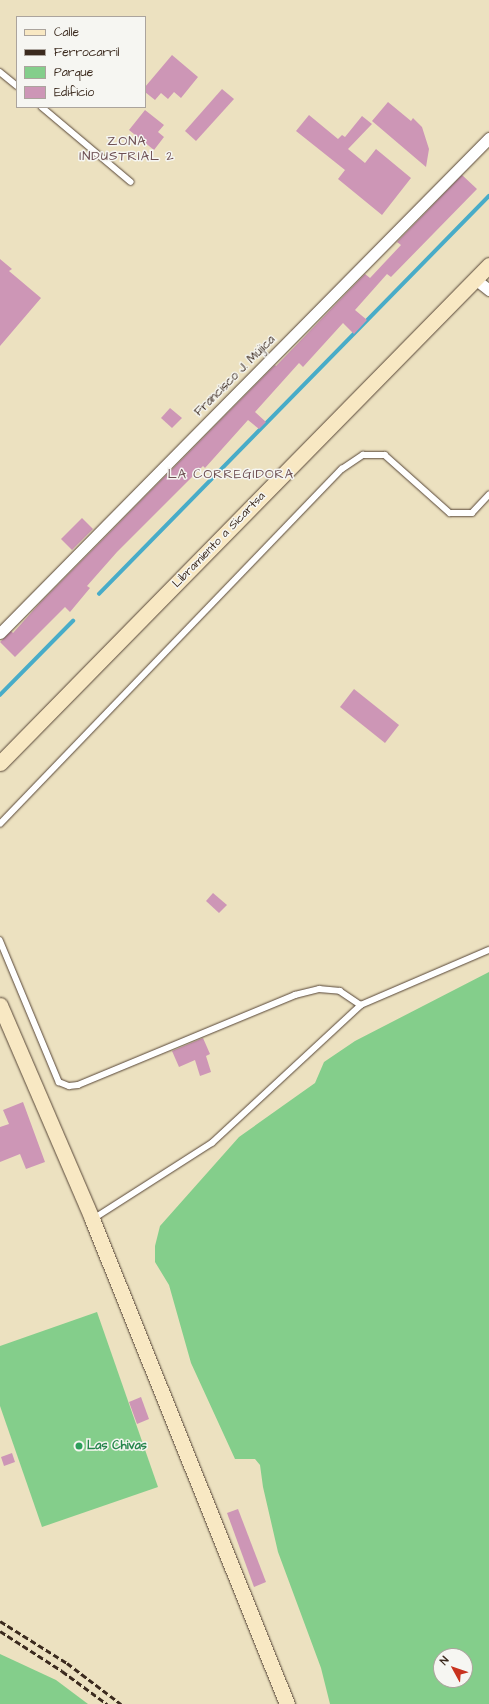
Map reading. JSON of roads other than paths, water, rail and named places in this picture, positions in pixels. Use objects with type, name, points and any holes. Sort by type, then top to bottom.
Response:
[{"type":"main road","name":"Libramiento a Sicartsa","points":[[0,763],[489,265]]},
{"type":"main road","points":[[0,1005],[92,1219],[287,1704]]},
{"type":"street","name":"Francisco J. Mújica","points":[[0,633],[489,138]]},
{"type":"street","points":[[475,279],[489,290]]},
{"type":"lane","points":[[0,72],[16,85]]},
{"type":"lane","points":[[43,108],[131,182]]},
{"type":"lane","points":[[0,824],[342,469],[363,456],[385,455],[450,514],[472,513],[489,495]]},
{"type":"lane","points":[[0,940],[59,1082],[69,1086],[78,1085],[295,995],[319,989],[340,991],[361,1005]]},
{"type":"lane","points":[[92,1219],[212,1143],[361,1005],[489,950]]},
{"type":"waterway","points":[[99,594],[489,196]]},
{"type":"waterway","points":[[0,695],[73,621]]},
{"type":"railway","points":[[0,1621],[67,1663],[121,1704]]},
{"type":"railway","points":[[0,1631],[62,1671],[107,1704]]},
{"type":"place","name":"Las Chivas","points":[[79,1446]]},
{"type":"district","name":"ZONA INDUSTRIAL 2","points":[[127,150]]},
{"type":"district","name":"LA CORREGIDORA","points":[[231,474]]}]
